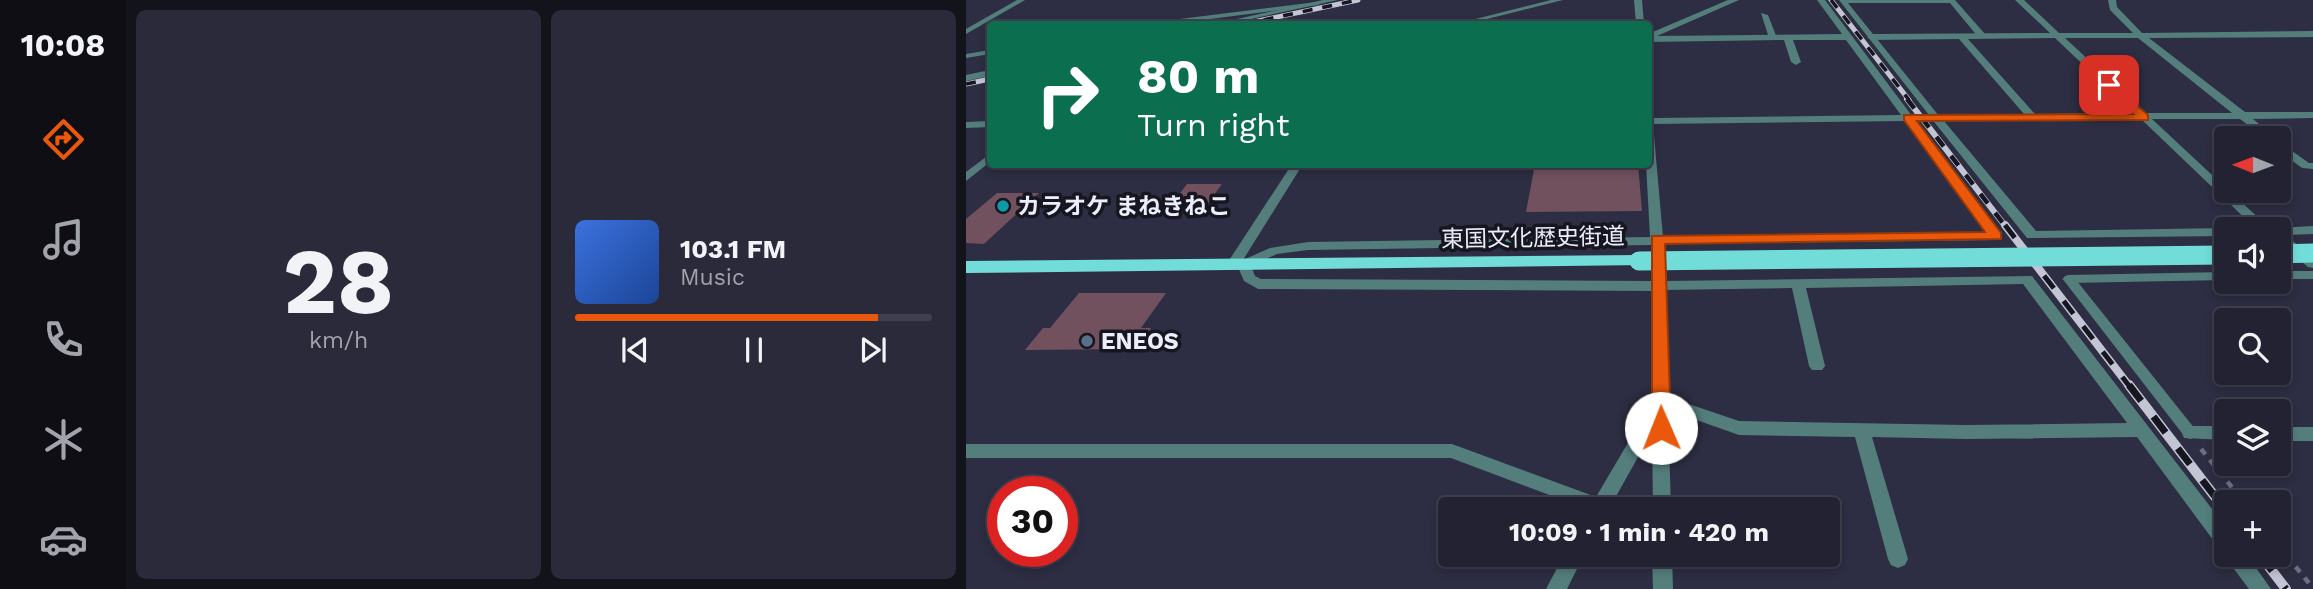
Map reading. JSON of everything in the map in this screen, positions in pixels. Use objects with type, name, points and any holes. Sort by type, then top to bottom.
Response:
[{"type":"highway","points":[[2291,254],[2313,253]]},
{"type":"highway","name":"東国文化歴史街道","points":[[966,267],[2214,255]]},
{"type":"street","points":[[1233,21],[1334,0]]},
{"type":"street","points":[[1638,0],[1640,21]]},
{"type":"street","points":[[1652,36],[1735,0]]},
{"type":"street","points":[[1239,265],[1259,254],[1292,247],[1657,239],[1996,236],[1821,0]]},
{"type":"street","points":[[2019,0],[2251,217]]},
{"type":"street","points":[[2112,0],[2113,8],[2141,36],[2256,126]]},
{"type":"street","points":[[1871,37],[2313,34]]},
{"type":"street","points":[[1961,36],[2032,117]]},
{"type":"street","points":[[1652,38],[1847,37]]},
{"type":"street","points":[[1788,38],[1796,62]]},
{"type":"street","points":[[966,78],[987,74]]},
{"type":"street","points":[[1936,118],[2313,116]]},
{"type":"street","points":[[1652,121],[1908,118]]},
{"type":"street","points":[[1936,118],[2032,235],[2214,232]]},
{"type":"street","points":[[966,125],[987,124]]},
{"type":"street","points":[[2291,154],[2306,166],[2313,166]]},
{"type":"street","points":[[966,177],[987,160]]},
{"type":"street","points":[[1652,165],[1657,239],[1662,497]]},
{"type":"street","points":[[1239,265],[1296,168]]},
{"type":"street","points":[[2291,232],[2313,230]]},
{"type":"street","points":[[2081,234],[2116,278]]},
{"type":"street","points":[[1945,236],[1969,279]]},
{"type":"street","points":[[2291,245],[2313,264]]},
{"type":"street","points":[[1239,265],[1249,278],[1258,284],[1657,286],[2027,279],[2214,526]]},
{"type":"street","points":[[2291,275],[2313,275]]},
{"type":"street","points":[[2070,279],[2214,276]]},
{"type":"street","points":[[1798,282],[1817,366]]},
{"type":"street","points":[[1661,401],[1739,428],[2141,430]]},
{"type":"street","points":[[1605,497],[1661,401]]},
{"type":"street","points":[[1862,430],[1898,559]]},
{"type":"street","points":[[2190,433],[2214,433]]},
{"type":"street","points":[[2291,434],[2313,434]]},
{"type":"street","points":[[966,451],[1452,451],[1571,497]]},
{"type":"street","points":[[1556,589],[1568,567]]},
{"type":"street","points":[[1662,567],[1663,589]]},
{"type":"street","points":[[2244,567],[2261,589]]},
{"type":"lane","points":[[966,32],[1023,0]]},
{"type":"lane","points":[[1472,21],[1560,0]]},
{"type":"lane","points":[[1842,0],[1952,1],[1982,36]]},
{"type":"lane","points":[[1842,0],[1936,118]]},
{"type":"lane","points":[[1188,21],[1317,4]]},
{"type":"lane","points":[[1764,15],[1773,38]]},
{"type":"lane","points":[[966,21],[987,26]]},
{"type":"lane","points":[[966,56],[987,52]]},
{"type":"lane","points":[[1908,118],[1936,118]]},
{"type":"lane","points":[[2070,279],[2190,433]]},
{"type":"path","points":[[2190,433],[2235,490]]},
{"type":"path","points":[[2291,561],[2313,588]]},
{"type":"building","points":[[1534,168],[1638,168],[1642,211],[1526,212]]},
{"type":"building","points":[[1187,184],[1222,184],[1208,203],[1172,204]]},
{"type":"building","name":"カラオケ まねきねこ","points":[[997,193],[1039,193],[984,244],[966,243],[966,219]]},
{"type":"building","points":[[1079,293],[1166,293],[1141,328],[1151,328],[1137,349],[1025,350],[1043,328],[1050,328]]},
{"type":"railway","points":[[1258,21],[1358,0]]},
{"type":"railway","points":[[1831,0],[1909,100]]},
{"type":"railway","points":[[966,84],[987,80]]},
{"type":"railway","points":[[1907,99],[2006,227]]},
{"type":"railway","points":[[2005,225],[2130,387]]},
{"type":"railway","points":[[2129,385],[2214,495]]},
{"type":"railway","points":[[2269,567],[2286,589]]},
{"type":"place","name":"カラオケ まねきねこ","points":[[1003,206]]},
{"type":"place","name":"ENEOS","points":[[1087,341]]},
{"type":"route","points":[[1661,428],[1657,239],[1996,236],[1908,118],[2144,117],[2109,85]]}]
